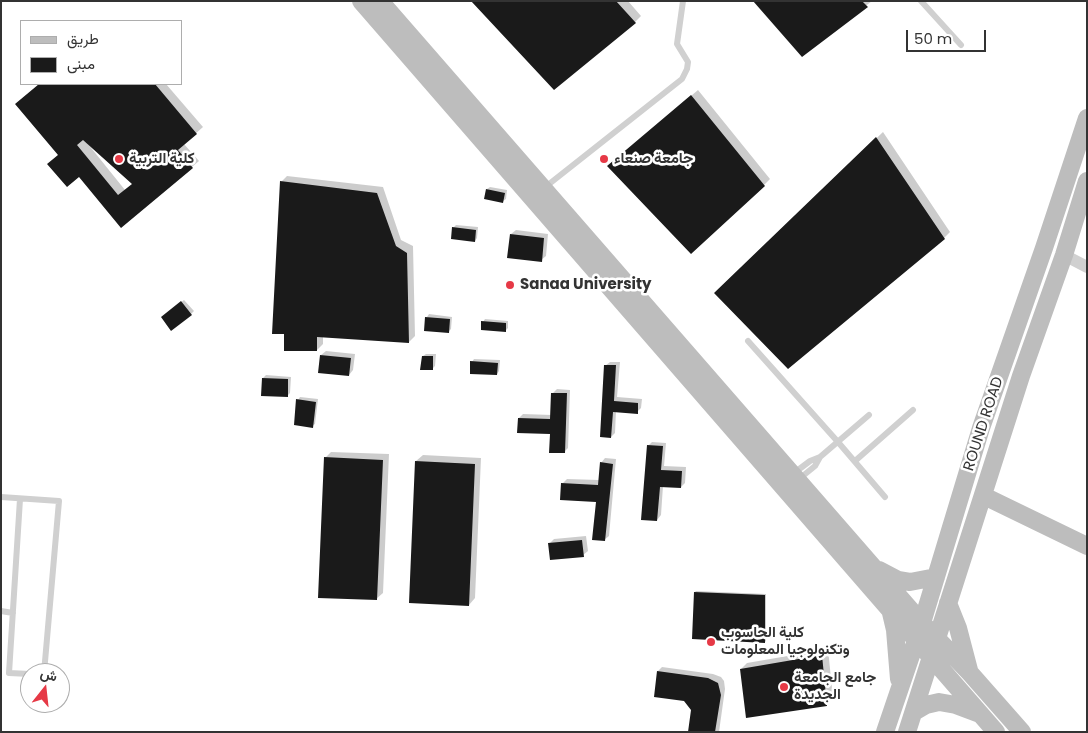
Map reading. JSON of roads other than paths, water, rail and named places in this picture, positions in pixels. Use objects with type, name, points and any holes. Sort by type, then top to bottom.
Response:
[{"type":"street","points":[[361,1],[791,481],[874,567],[919,631],[932,657],[996,732]]},
{"type":"street","points":[[380,1],[543,189],[791,481],[891,612],[919,631],[938,640],[1022,732]]},
{"type":"street","name":"ROUND ROAD","points":[[884,732],[919,631],[981,428],[1087,118]]},
{"type":"street","name":"ROUND ROAD","points":[[907,732],[1021,376],[1064,255],[1087,181]]},
{"type":"street","points":[[1044,248],[1064,255],[1087,267]]},
{"type":"street","points":[[984,496],[1087,546]]},
{"type":"street","points":[[874,567],[898,580],[910,582],[936,577]]},
{"type":"street","points":[[948,603],[958,628],[970,673]]},
{"type":"street","points":[[891,612],[895,630],[899,688]]},
{"type":"street","points":[[914,712],[926,705],[939,702],[956,705],[980,714]]},
{"type":"lane","points":[[543,189],[682,79],[688,70],[688,62],[677,44],[683,1]]},
{"type":"lane","points":[[921,1],[961,45]]},
{"type":"lane","points":[[748,341],[885,497]]},
{"type":"lane","points":[[855,461],[913,410]]},
{"type":"lane","points":[[791,481],[816,466],[820,457],[869,415]]},
{"type":"lane","points":[[1,497],[58,501],[45,663]]},
{"type":"lane","points":[[20,499],[9,673],[20,674]]},
{"type":"lane","points":[[1,611],[13,613]]},
{"type":"place","name":"كلية التربية","points":[[119,159]]},
{"type":"place","name":"جامعة صنعاء","points":[[604,159]]},
{"type":"place","name":"Sanaa University","points":[[510,285]]},
{"type":"place","name":"كلية الحاسوب وتكنولوجيا المعلومات","points":[[711,642]]},
{"type":"place","name":"جامع الجامعة الجديدة","points":[[784,687]]}]
